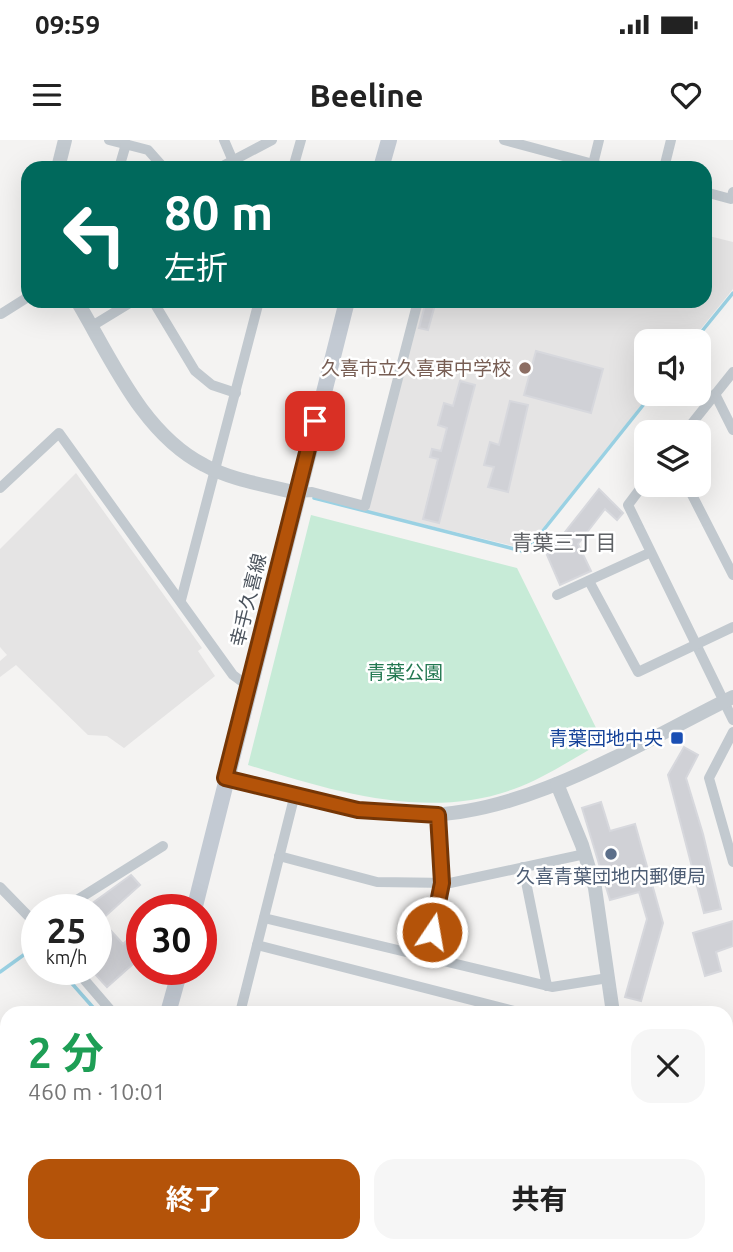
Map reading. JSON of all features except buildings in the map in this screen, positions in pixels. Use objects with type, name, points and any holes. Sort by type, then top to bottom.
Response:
[{"type":"main road","points":[[383,161],[389,140]]},
{"type":"main road","name":"幸手久喜線","points":[[198,894],[344,308]]},
{"type":"main road","points":[[170,1006],[176,985]]},
{"type":"street","points":[[60,161],[65,140]]},
{"type":"street","points":[[109,140],[148,150],[158,161]]},
{"type":"street","points":[[224,140],[233,161]]},
{"type":"street","points":[[239,161],[272,140]]},
{"type":"street","points":[[295,161],[300,140]]},
{"type":"street","points":[[504,140],[582,161]]},
{"type":"street","points":[[594,161],[598,140]]},
{"type":"street","points":[[666,161],[671,140]]},
{"type":"street","points":[[122,161],[126,145]]},
{"type":"street","points":[[712,194],[731,199],[733,192]]},
{"type":"street","points":[[1,314],[21,301]]},
{"type":"street","points":[[81,308],[157,428],[183,452],[215,471],[297,493],[312,492],[365,506],[416,308]]},
{"type":"street","points":[[92,326],[122,308]]},
{"type":"street","points":[[157,308],[195,371],[212,386],[236,393]]},
{"type":"street","points":[[181,600],[257,308]]},
{"type":"street","points":[[694,420],[733,372]]},
{"type":"street","points":[[715,394],[733,429]]},
{"type":"street","points":[[0,488],[59,433],[233,675],[248,686]]},
{"type":"street","points":[[634,497],[628,505],[649,553],[728,699],[733,720]]},
{"type":"street","points":[[693,497],[733,575]]},
{"type":"street","points":[[557,595],[649,553]]},
{"type":"street","points":[[589,580],[638,672],[733,627]]},
{"type":"street","points":[[225,778],[358,810],[438,815],[497,806],[557,784],[728,699]]},
{"type":"street","points":[[733,732],[709,778],[733,862]]},
{"type":"street","points":[[557,784],[585,854],[595,888],[611,1006]]},
{"type":"street","points":[[242,1006],[295,794]]},
{"type":"street","points":[[427,957],[442,883],[438,815]]},
{"type":"street","points":[[86,894],[163,846]]},
{"type":"street","points":[[279,856],[377,882],[442,883],[585,854]]},
{"type":"street","points":[[523,867],[547,986]]},
{"type":"street","points":[[0,887],[21,909]]},
{"type":"street","points":[[264,918],[547,986],[608,978]]},
{"type":"street","points":[[257,945],[495,1006]]},
{"type":"street","points":[[89,985],[107,1006]]},
{"type":"shaded area","name":"久喜市立久喜東中学校","points":[[712,237],[733,242],[733,289],[701,329],[634,329],[634,406],[640,406],[526,549],[368,511],[419,308],[712,308]]},
{"type":"shaded area","points":[[76,473],[202,648],[198,651],[215,676],[124,748],[107,736],[88,735],[16,665],[0,677],[0,661],[7,655],[0,647],[0,549]]},
{"type":"green space","name":"青葉公園","points":[[311,515],[517,568],[603,742],[549,773],[514,789],[481,798],[448,802],[380,799],[313,784],[248,765]]},
{"type":"waterway","points":[[704,329],[733,293]]},
{"type":"waterway","points":[[314,498],[526,552],[642,406]]},
{"type":"waterway","points":[[0,972],[21,957]]},
{"type":"waterway","points":[[73,985],[92,1006]]},
{"type":"place","name":"久喜市立久喜東中学校","points":[[525,368]]},
{"type":"place","name":"青葉団地中央","points":[[677,738]]},
{"type":"place","name":"久喜青葉団地内郵便局","points":[[611,854]]},
{"type":"district","name":"青葉三丁目","points":[[564,542]]},
{"type":"route","points":[[315,421],[225,778],[358,810],[414,816],[438,815],[442,883],[432,932]]}]
